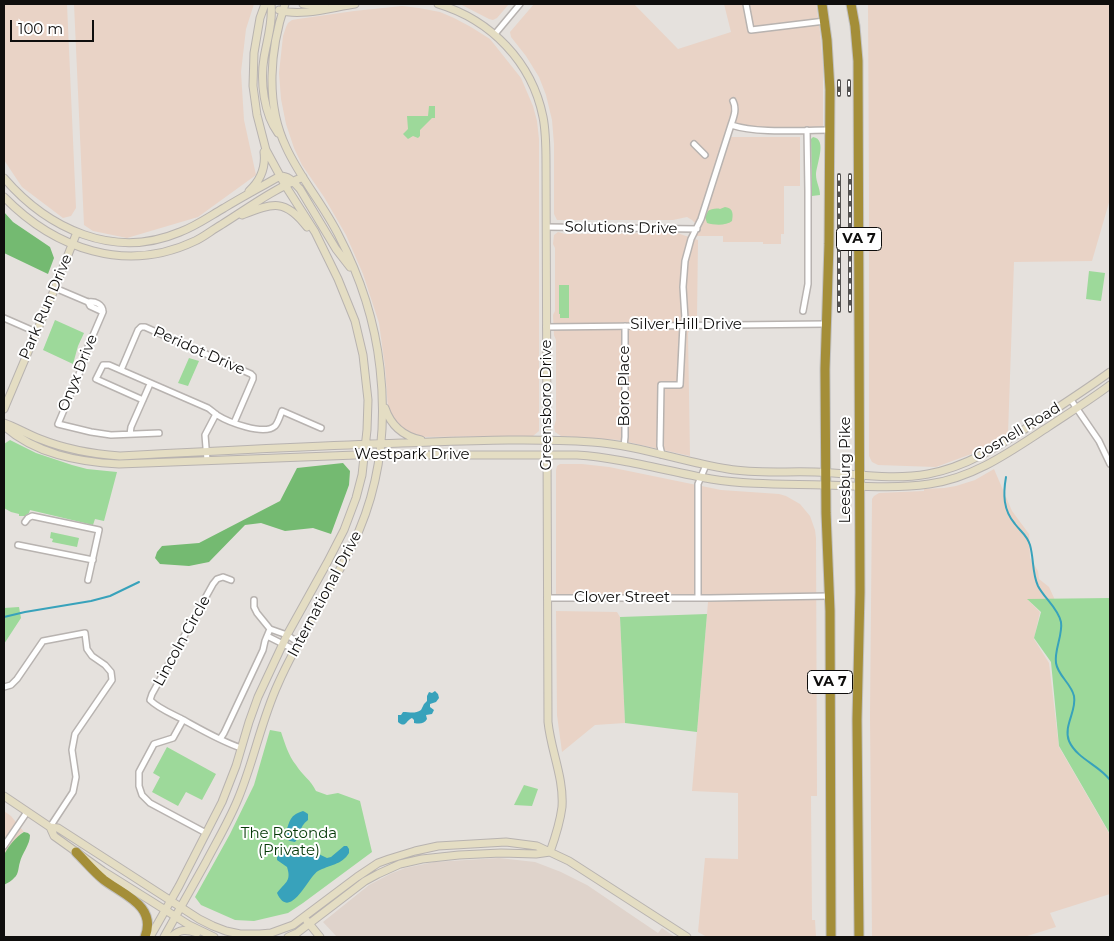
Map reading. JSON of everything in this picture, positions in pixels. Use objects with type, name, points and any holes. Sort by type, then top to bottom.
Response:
[{"type":"highway","name":"Leesburg Pike","points":[[822,4],[829,63],[830,130],[825,363],[829,596],[831,937]]},
{"type":"highway","name":"Leesburg Pike","points":[[851,4],[856,26],[858,61],[860,617],[857,706],[859,937]]},
{"type":"highway","points":[[76,852],[103,879],[130,897],[142,909],[146,914],[148,925],[145,937]]},
{"type":"main road","points":[[280,4],[283,12]]},
{"type":"main road","name":"International Drive","points":[[164,937],[227,822],[245,781],[275,691],[356,536],[372,490],[380,455],[383,404],[381,371],[366,298],[339,236],[292,158],[283,140],[279,126],[275,107],[272,72],[275,40],[285,4]]},
{"type":"main road","points":[[303,4],[332,7]]},
{"type":"main road","points":[[283,140],[275,130],[267,114],[263,86],[263,61],[270,22],[268,6],[283,12],[314,11],[355,4]]},
{"type":"main road","name":"Greensboro Drive","points":[[438,4],[449,7],[482,24],[510,49],[522,66],[534,89],[545,132],[548,722],[559,773],[562,799],[560,818],[550,852]]},
{"type":"main road","name":"International Drive","points":[[150,937],[171,901],[227,791],[258,697],[282,644],[344,530],[362,475],[368,400],[363,355],[354,321],[315,232],[268,154],[257,115],[253,86],[254,53],[256,36],[268,6]]},
{"type":"main road","points":[[239,199],[255,186],[263,171],[265,161],[263,141]]},
{"type":"main road","points":[[4,178],[16,192],[50,219],[99,240],[125,243],[148,242],[180,232],[280,176],[286,176],[300,189],[336,249],[355,273]]},
{"type":"main road","points":[[4,197],[34,223],[72,245],[94,252],[136,255],[170,251],[196,241],[285,185],[303,177]]},
{"type":"main road","points":[[226,222],[259,209],[274,206],[290,209],[296,213],[324,250]]},
{"type":"main road","name":"Park Run Drive","points":[[4,409],[77,232]]},
{"type":"main road","name":"Gosnell Road","points":[[826,473],[896,477],[924,475],[968,462],[1009,440],[1110,372]]},
{"type":"main road","name":"Gosnell Road","points":[[826,485],[889,487],[931,484],[959,476],[1000,458],[1110,385]]},
{"type":"main road","points":[[383,404],[390,420],[398,430],[409,437],[431,442]]},
{"type":"main road","name":"Westpark Drive","points":[[4,424],[11,433],[55,454],[86,462],[119,464],[365,444],[547,441],[594,442],[624,446],[706,465],[748,472],[826,473]]},
{"type":"main road","name":"Westpark Drive","points":[[206,456],[577,455],[604,458],[702,477],[748,483],[826,485]]},
{"type":"main road","points":[[4,796],[50,827],[58,828],[181,908],[213,926],[240,934],[271,933],[288,927],[367,870],[389,859],[438,846],[506,842],[537,846],[577,866],[687,937]]},
{"type":"main road","points":[[50,827],[54,836],[76,852],[176,917],[213,937]]},
{"type":"main road","points":[[288,937],[298,933],[378,874],[410,861],[436,857],[550,852]]},
{"type":"main road","points":[[304,916],[320,937]]},
{"type":"main road","points":[[171,937],[177,932],[186,929],[213,937]]},
{"type":"street","points":[[494,34],[520,4]]},
{"type":"street","points":[[746,4],[751,30],[825,21]]},
{"type":"street","points":[[662,455],[660,446],[661,385],[680,385],[683,325],[685,319],[683,287],[685,261],[691,239],[701,219],[731,125],[735,111],[733,101]]},
{"type":"street","points":[[731,125],[743,129],[830,130]]},
{"type":"street","points":[[803,311],[808,284],[807,130]]},
{"type":"street","points":[[694,144],[705,155]]},
{"type":"street","name":"Solutions Drive","points":[[546,227],[697,229]]},
{"type":"street","name":"Onyx Drive","points":[[55,288],[100,305],[103,312],[58,424],[111,435],[159,433]]},
{"type":"street","points":[[4,318],[36,332]]},
{"type":"street","name":"Silver Hill Drive","points":[[546,327],[826,324]]},
{"type":"street","name":"Boro Place","points":[[624,446],[626,437],[625,326]]},
{"type":"street","name":"Peridot Drive","points":[[120,370],[138,330],[140,327],[145,327],[251,374],[253,379],[234,423]]},
{"type":"street","points":[[143,400],[96,379],[103,365],[109,365],[208,408],[234,423],[252,428],[269,428],[276,425],[282,411],[321,428]]},
{"type":"street","points":[[130,434],[131,426],[150,384]]},
{"type":"street","points":[[1071,400],[1099,441],[1110,464]]},
{"type":"street","points":[[206,456],[205,435],[216,414]]},
{"type":"street","points":[[698,598],[698,484],[706,465]]},
{"type":"street","points":[[26,522],[32,516],[99,530],[88,580]]},
{"type":"street","points":[[18,545],[93,560]]},
{"type":"street","name":"Lincoln Circle","points":[[231,580],[223,577],[217,579],[213,584],[150,700],[183,720],[241,748]]},
{"type":"street","name":"Clover Street","points":[[547,598],[829,596]]},
{"type":"street","points":[[254,600],[254,607],[257,613],[270,629],[287,635],[299,643]]},
{"type":"street","points":[[220,739],[263,650],[270,629]]},
{"type":"street","points":[[4,687],[11,685],[17,679],[42,641],[85,633],[87,649],[92,656],[111,672],[112,680],[75,734],[72,750],[76,777],[73,792],[50,827]]},
{"type":"street","points":[[267,636],[295,650]]},
{"type":"street","points":[[183,720],[172,738],[154,744],[139,772],[139,786],[142,794],[150,803],[206,833]]},
{"type":"street","points":[[4,846],[27,812]]},
{"type":"shaded area","points":[[4,4],[67,4],[76,208],[71,216],[63,218],[22,187],[4,160]]},
{"type":"shaded area","points":[[74,4],[254,4],[246,29],[241,72],[244,120],[256,175],[198,217],[127,238],[93,231],[84,225]]},
{"type":"shaded area","points":[[460,4],[509,4],[493,20]]},
{"type":"shaded area","points":[[534,4],[634,4],[678,49],[731,32],[724,4],[816,4],[823,66],[823,127],[751,127],[729,130],[725,132],[724,137],[800,137],[800,186],[784,186],[784,234],[781,234],[781,244],[723,242],[723,236],[695,236],[696,224],[687,217],[673,220],[557,220],[554,214],[552,120],[546,95],[539,77],[511,37],[510,32]]},
{"type":"shaded area","points":[[868,4],[1110,4],[1110,199],[1092,261],[1014,262],[1008,434],[974,453],[936,467],[878,465],[872,462],[869,456]]},
{"type":"shaded area","points":[[402,6],[440,12],[471,27],[490,39],[521,78],[533,106],[539,139],[539,431],[533,436],[414,437],[399,429],[388,409],[379,323],[363,274],[346,235],[324,197],[302,165],[286,124],[281,99],[279,73],[283,36],[288,23],[298,19]]},
{"type":"shaded area","points":[[558,232],[565,234],[677,233],[698,240],[697,318],[688,333],[690,456],[619,440],[561,436],[555,432],[556,340],[553,315],[555,311],[555,248],[553,244],[554,235]]},
{"type":"shaded area","points":[[560,464],[609,467],[721,490],[779,494],[800,504],[810,516],[816,538],[817,796],[811,796],[812,920],[815,920],[816,937],[707,937],[698,932],[705,858],[738,859],[738,793],[692,791],[708,602],[556,602],[556,470]]},
{"type":"shaded area","points":[[994,469],[1012,511],[1029,534],[1030,558],[1038,571],[1039,579],[1049,587],[1055,600],[1028,600],[1040,612],[1034,639],[1049,663],[1059,747],[1110,835],[1110,894],[1050,913],[1056,927],[1024,937],[872,937],[870,716],[872,499],[879,493],[924,491],[924,489],[956,486],[975,480]]},
{"type":"shaded area","points":[[556,611],[617,612],[620,617],[625,723],[595,725],[562,752],[557,715]]},
{"type":"shaded area","points":[[4,811],[11,816],[24,832],[8,848],[4,856]]},
{"type":"shaded area","points":[[499,858],[535,862],[561,872],[587,885],[658,933],[662,928],[675,937],[337,937],[323,922],[369,885],[405,868],[434,862]]},
{"type":"green space","points":[[429,106],[435,106],[435,118],[432,118],[420,130],[418,138],[413,136],[408,139],[403,134],[408,129],[407,116],[428,116]]},
{"type":"green space","points":[[813,137],[820,142],[821,147],[816,175],[820,195],[812,196],[811,139]]},
{"type":"green space","points":[[725,207],[731,210],[733,214],[732,221],[716,225],[707,223],[705,217],[708,211]]},
{"type":"green space","points":[[4,212],[13,222],[50,247],[54,258],[48,274],[4,253]]},
{"type":"green space","points":[[1089,271],[1105,273],[1101,301],[1086,299]]},
{"type":"green space","points":[[559,285],[569,285],[569,318],[560,318]]},
{"type":"green space","points":[[55,320],[84,333],[73,364],[43,350]]},
{"type":"green space","points":[[189,358],[199,361],[188,386],[178,383]]},
{"type":"green space","points":[[10,440],[36,453],[72,465],[87,469],[117,472],[104,521],[95,519],[93,525],[30,510],[25,516],[19,516],[19,514],[4,508],[4,444]]},
{"type":"green space","points":[[343,463],[350,471],[349,485],[331,534],[313,528],[285,531],[261,523],[245,525],[209,562],[189,566],[160,564],[155,558],[162,546],[199,543],[280,501],[297,468]]},
{"type":"green space","points":[[51,532],[79,538],[77,547],[52,542],[53,539],[50,538]]},
{"type":"green space","points":[[1110,598],[1110,834],[1059,746],[1051,662],[1034,638],[1041,612],[1027,599]]},
{"type":"green space","points":[[19,607],[21,618],[4,644],[4,608]]},
{"type":"green space","points":[[707,614],[697,732],[625,723],[620,617]]},
{"type":"green space","name":"The Rotonda (Private)","points":[[270,730],[281,732],[287,749],[298,769],[316,791],[327,795],[338,793],[360,801],[372,852],[288,913],[254,921],[235,920],[201,905],[195,897],[230,834],[254,785]]},
{"type":"green space","points":[[167,747],[216,774],[202,800],[186,792],[178,806],[152,792],[160,777],[153,773]]},
{"type":"green space","points":[[524,785],[538,789],[532,806],[514,805]]},
{"type":"green space","points":[[24,832],[30,835],[30,839],[21,859],[18,873],[4,885],[3,863],[5,853],[12,842]]},
{"type":"water","points":[[435,691],[439,698],[436,702],[430,704],[430,707],[434,710],[432,714],[426,715],[427,719],[425,722],[414,723],[412,718],[403,725],[398,722],[398,715],[401,715],[403,712],[421,710],[427,701],[429,692]]},
{"type":"water","points":[[303,811],[308,814],[308,820],[303,825],[295,842],[284,838],[290,820],[294,815]]},
{"type":"water","points":[[344,846],[347,846],[349,853],[343,860],[318,871],[293,900],[287,903],[282,901],[277,893],[289,876],[287,867],[277,860],[277,857],[284,851],[306,848],[327,858]]},
{"type":"waterway","points":[[1006,477],[1004,496],[1008,513],[1029,542],[1038,586],[1057,612],[1061,622],[1056,663],[1059,672],[1074,696],[1074,707],[1068,730],[1069,741],[1077,753],[1110,780]]},
{"type":"waterway","points":[[4,617],[91,601],[110,596],[139,582]]},
{"type":"railway","points":[[839,81],[839,95]]},
{"type":"railway","points":[[849,81],[849,95]]},
{"type":"railway","points":[[839,175],[839,311]]},
{"type":"railway","points":[[850,175],[850,311]]}]
